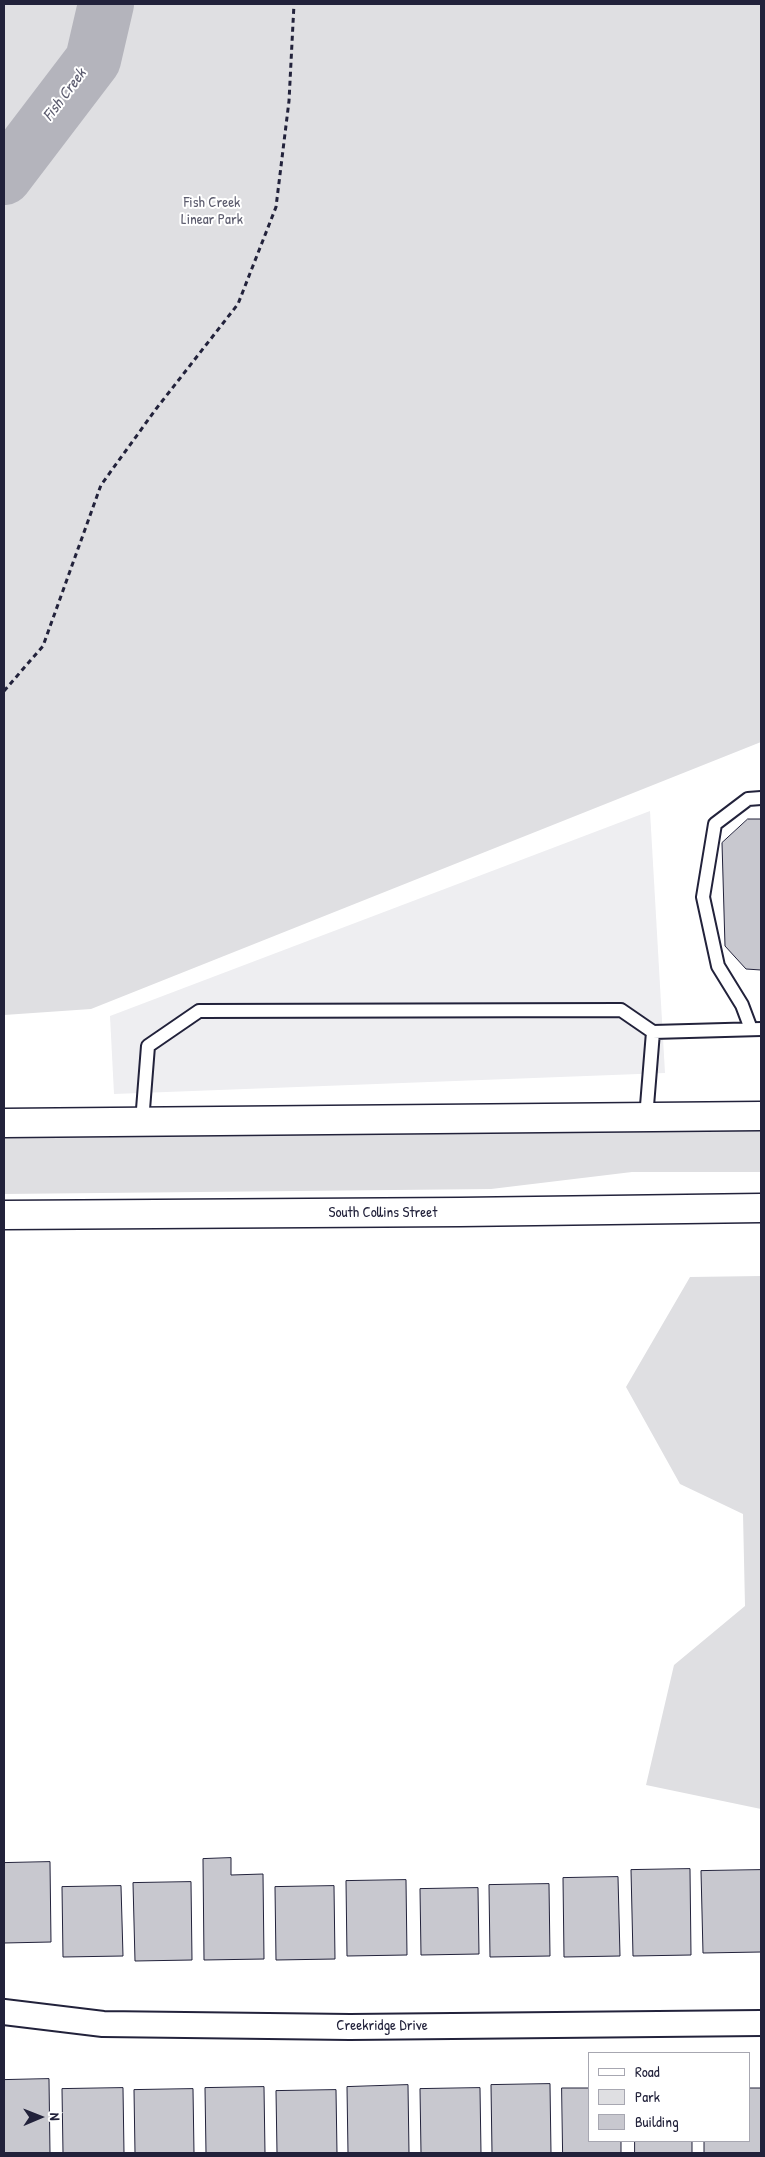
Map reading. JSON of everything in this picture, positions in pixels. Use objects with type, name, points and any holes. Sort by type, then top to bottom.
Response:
[{"type":"main road","points":[[4,1123],[761,1116]]},
{"type":"main road","name":"South Collins Street","points":[[4,1215],[761,1208]]},
{"type":"street","name":"Creekridge Drive","points":[[4,2012],[103,2024],[350,2027],[761,2023]]},
{"type":"lane","points":[[142,1122],[148,1046],[199,1011],[621,1010],[653,1032],[756,1029],[718,966],[703,897],[715,824],[748,799],[761,798]]},
{"type":"lane","points":[[646,1118],[653,1032]]},
{"type":"path","points":[[4,691],[43,646],[101,485],[156,409],[238,304],[276,207],[288,101],[294,4]]},
{"type":"shaded area","points":[[650,811],[665,1073],[114,1094],[110,1016]]},
{"type":"green space","name":"Fish Creek Linear Park","points":[[4,4],[761,4],[761,742],[91,1009],[4,1015]]},
{"type":"green space","points":[[761,1130],[761,1172],[632,1172],[491,1189],[4,1194],[4,1137]]},
{"type":"green space","points":[[761,1276],[761,1809],[646,1785],[674,1665],[745,1606],[743,1514],[680,1484],[626,1387],[690,1277]]},
{"type":"building","points":[[748,819],[761,819],[761,970],[746,969],[725,946],[722,843]]},
{"type":"building","points":[[231,1858],[231,1875],[263,1874],[264,1959],[204,1960],[203,1859]]},
{"type":"building","points":[[50,1862],[51,1942],[4,1943],[4,1863]]},
{"type":"building","points":[[690,1869],[691,1955],[633,1956],[631,1870]]},
{"type":"building","points":[[761,1870],[761,1952],[703,1953],[701,1871]]},
{"type":"building","points":[[618,1877],[620,1956],[564,1957],[563,1878]]},
{"type":"building","points":[[406,1880],[407,1955],[347,1956],[346,1881]]},
{"type":"building","points":[[191,1882],[192,1960],[135,1961],[133,1883]]},
{"type":"building","points":[[549,1884],[550,1956],[490,1957],[489,1885]]},
{"type":"building","points":[[121,1886],[123,1956],[63,1957],[62,1887]]},
{"type":"building","points":[[334,1886],[335,1959],[276,1960],[275,1887]]},
{"type":"building","points":[[478,1888],[479,1954],[421,1955],[420,1889]]},
{"type":"building","points":[[49,2079],[50,2153],[4,2153],[4,2080]]},
{"type":"building","points":[[550,2084],[551,2153],[492,2153],[491,2085]]},
{"type":"building","points":[[408,2085],[409,2153],[348,2153],[347,2087]]},
{"type":"building","points":[[264,2087],[265,2153],[206,2153],[205,2088]]},
{"type":"building","points":[[123,2088],[124,2153],[63,2153],[62,2089]]},
{"type":"building","points":[[480,2088],[481,2153],[421,2153],[420,2089]]},
{"type":"building","points":[[562,2088],[588,2088],[588,2142],[621,2142],[621,2153],[563,2153]]},
{"type":"building","points":[[750,2088],[761,2088],[761,2153],[704,2153],[704,2142],[750,2142]]},
{"type":"building","points":[[193,2089],[194,2153],[135,2153],[134,2090]]},
{"type":"building","points":[[336,2090],[337,2153],[277,2153],[276,2091]]},
{"type":"building","points":[[635,2142],[692,2142],[692,2153],[635,2153]]},
{"type":"waterway","name":"Fish Creek","points":[[4,177],[93,60],[106,4]]}]
